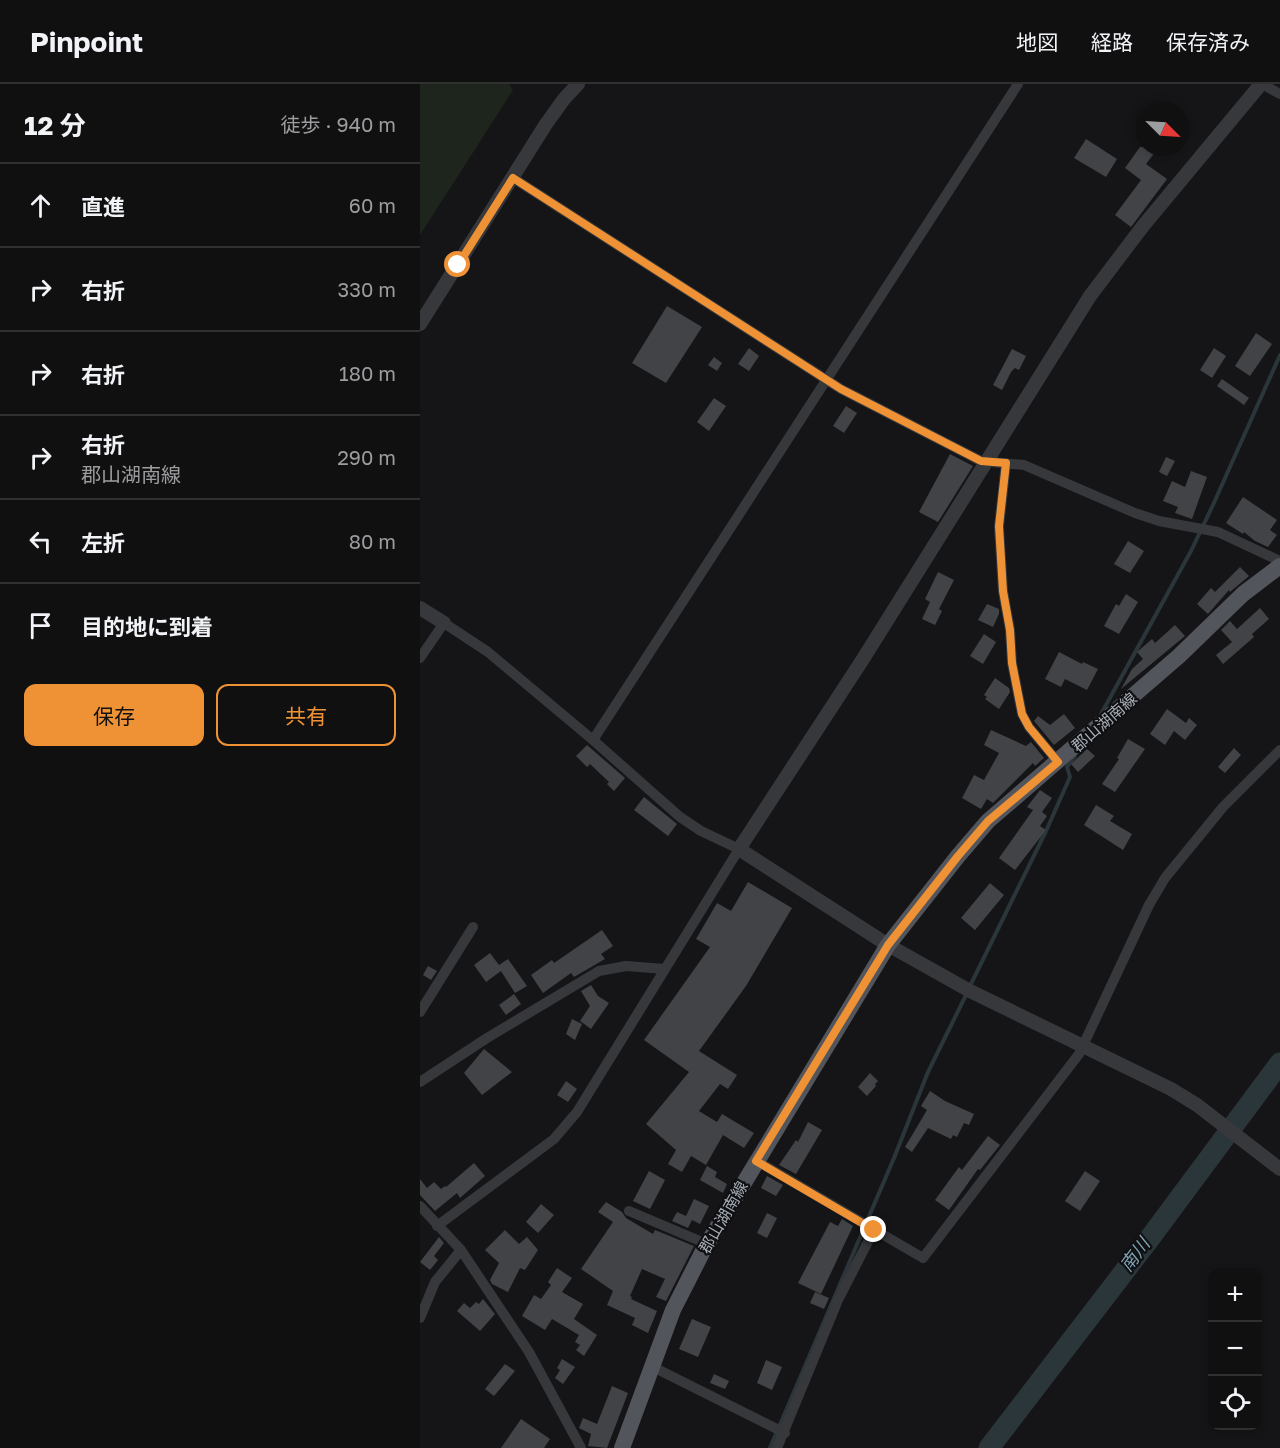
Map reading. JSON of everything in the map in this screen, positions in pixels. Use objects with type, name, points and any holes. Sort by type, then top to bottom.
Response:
[{"type":"main road","name":"郡山湖南線","points":[[622,1448],[673,1310],[707,1244],[888,945],[988,821],[1179,656],[1243,594],[1280,566]]},
{"type":"street","points":[[420,324],[546,124],[578,84]]},
{"type":"street","points":[[593,740],[1018,84]]},
{"type":"street","points":[[437,1226],[554,1139],[577,1112],[739,849],[863,659],[1090,297],[1143,226],[1261,84],[1280,94]]},
{"type":"street","points":[[513,178],[851,394],[987,463],[1006,463],[1033,468],[1135,513],[1159,521],[1218,532],[1280,561]]},
{"type":"street","points":[[1006,463],[999,526],[1003,591],[1010,630],[1012,663],[1022,714],[1029,727],[1058,762]]},
{"type":"street","points":[[420,608],[488,652],[680,817],[701,831],[739,849],[888,945],[970,991],[1171,1089],[1221,1123],[1280,1169]]},
{"type":"street","points":[[420,658],[444,623]]},
{"type":"street","points":[[756,1161],[923,1258],[1083,1046],[1149,905],[1165,878],[1236,793],[1280,750]]},
{"type":"street","points":[[420,1012],[473,927]]},
{"type":"street","points":[[420,1082],[487,1038],[599,971],[626,966],[665,969]]},
{"type":"street","points":[[420,1206],[461,1250],[529,1352],[581,1448]]},
{"type":"street","points":[[629,1211],[707,1244]]},
{"type":"street","points":[[777,1448],[838,1300],[874,1230]]},
{"type":"street","points":[[420,1318],[435,1282],[461,1250]]},
{"type":"street","points":[[651,1366],[785,1433]]},
{"type":"shaded area","points":[[420,84],[509,84],[513,90],[420,235]]},
{"type":"building","points":[[1086,139],[1117,159],[1106,177],[1074,158]]},
{"type":"building","points":[[1136,153],[1136,156],[1152,156],[1146,164],[1167,179],[1131,227],[1115,215],[1141,180],[1125,168]]},
{"type":"building","points":[[667,306],[702,327],[666,383],[632,363]]},
{"type":"building","points":[[1256,333],[1272,344],[1250,376],[1235,366]]},
{"type":"building","points":[[749,348],[759,356],[749,371],[738,364]]},
{"type":"building","points":[[1214,348],[1226,356],[1212,378],[1200,370]]},
{"type":"building","points":[[1012,349],[1026,356],[1019,370],[1015,368],[1011,372],[1002,390],[993,385]]},
{"type":"building","points":[[714,357],[722,363],[717,371],[708,365]]},
{"type":"building","points":[[1222,379],[1249,398],[1244,405],[1217,386]]},
{"type":"building","points":[[714,398],[726,406],[709,431],[697,422]]},
{"type":"building","points":[[846,406],[857,413],[844,433],[833,426]]},
{"type":"building","points":[[950,454],[973,466],[938,522],[919,512]]},
{"type":"building","points":[[1166,457],[1175,461],[1167,476],[1159,472]]},
{"type":"building","points":[[1191,471],[1207,477],[1192,519],[1175,513],[1178,507],[1163,501],[1172,481],[1185,487]]},
{"type":"building","points":[[1243,497],[1277,520],[1270,530],[1277,535],[1268,547],[1226,523]]},
{"type":"building","points":[[1128,541],[1144,551],[1130,573],[1114,564]]},
{"type":"building","points":[[1240,567],[1249,576],[1230,592],[1229,590],[1208,614],[1197,604],[1211,588],[1215,592]]},
{"type":"building","points":[[938,572],[954,580],[939,609],[942,611],[935,625],[922,619],[930,602],[925,599]]},
{"type":"building","points":[[1126,594],[1138,602],[1119,634],[1104,626],[1116,604],[1119,606]]},
{"type":"building","points":[[987,604],[999,609],[993,627],[978,620]]},
{"type":"building","points":[[1260,608],[1269,619],[1252,634],[1254,637],[1223,664],[1216,655],[1232,642],[1221,630],[1230,621],[1237,629]]},
{"type":"building","points":[[1175,625],[1185,636],[1121,689],[1132,669],[1143,659],[1137,652],[1152,639],[1155,643]]},
{"type":"building","points":[[984,634],[996,642],[983,664],[970,656]]},
{"type":"building","points":[[1059,652],[1082,664],[1083,662],[1098,669],[1087,690],[1065,679],[1061,687],[1045,679]]},
{"type":"building","points":[[995,678],[1009,688],[1010,692],[999,709],[985,699],[987,697],[984,695]]},
{"type":"building","points":[[1167,709],[1186,723],[1189,718],[1197,725],[1185,740],[1174,731],[1165,745],[1150,734]]},
{"type":"building","points":[[1064,714],[1075,728],[1054,745],[1034,721],[1038,716],[1050,725]]},
{"type":"building","points":[[991,730],[1026,746],[1031,742],[1044,758],[1035,766],[1033,763],[993,803],[987,799],[981,809],[962,798],[974,775],[984,780],[999,753],[984,745]]},
{"type":"building","points":[[1128,739],[1145,749],[1115,792],[1102,784],[1119,759],[1117,758]]},
{"type":"building","points":[[587,745],[625,778],[614,791],[607,784],[609,782],[590,764],[587,767],[576,756]]},
{"type":"building","points":[[1234,748],[1241,755],[1225,773],[1218,767]]},
{"type":"building","points":[[1087,749],[1095,756],[1078,772],[1071,764]]},
{"type":"building","points":[[1040,790],[1052,798],[1042,812],[1047,816],[1040,826],[1046,830],[1015,870],[999,858],[1033,810],[1027,807]]},
{"type":"building","points":[[644,797],[677,824],[668,836],[634,810]]},
{"type":"building","points":[[1096,805],[1114,816],[1110,821],[1132,834],[1123,850],[1084,825]]},
{"type":"building","points":[[748,882],[792,908],[746,986],[699,1051],[737,1075],[728,1089],[720,1084],[699,1111],[717,1122],[722,1114],[754,1133],[744,1148],[723,1135],[706,1165],[691,1156],[682,1172],[668,1164],[676,1150],[646,1124],[689,1072],[644,1040],[710,947],[696,939],[717,903],[731,911]]},
{"type":"building","points":[[990,883],[1004,895],[975,930],[961,918]]},
{"type":"building","points":[[602,930],[613,946],[601,954],[605,959],[574,977],[571,973],[543,993],[531,975],[552,960],[554,963]]},
{"type":"building","points":[[490,953],[499,965],[508,959],[527,986],[515,993],[501,971],[486,982],[474,965]]},
{"type":"building","points":[[428,966],[437,971],[431,980],[423,975]]},
{"type":"building","points":[[591,985],[598,996],[609,1003],[591,1029],[580,1021],[590,1006],[581,991]]},
{"type":"building","points":[[514,994],[521,1004],[506,1015],[499,1005]]},
{"type":"building","points":[[572,1019],[582,1024],[575,1040],[566,1034]]},
{"type":"building","points":[[484,1049],[512,1072],[482,1095],[464,1073]]},
{"type":"building","points":[[870,1073],[878,1081],[867,1096],[858,1087]]},
{"type":"building","points":[[566,1081],[577,1089],[568,1102],[557,1095]]},
{"type":"building","points":[[930,1091],[945,1101],[974,1114],[969,1125],[964,1123],[957,1137],[953,1135],[951,1139],[928,1128],[912,1152],[905,1147],[927,1110],[921,1106]]},
{"type":"building","points":[[808,1122],[822,1130],[796,1174],[779,1165],[796,1140],[798,1142]]},
{"type":"building","points":[[988,1136],[1000,1145],[980,1170],[978,1169],[949,1210],[935,1200],[959,1167],[962,1170]]},
{"type":"building","points":[[474,1163],[485,1176],[460,1198],[457,1193],[435,1211],[420,1195],[420,1179],[427,1188],[434,1182],[441,1189]]},
{"type":"building","points":[[707,1166],[717,1172],[715,1177],[727,1184],[723,1193],[700,1180]]},
{"type":"building","points":[[649,1171],[665,1180],[650,1209],[633,1201]]},
{"type":"building","points":[[1085,1171],[1100,1181],[1080,1211],[1065,1201]]},
{"type":"building","points":[[767,1176],[783,1185],[776,1196],[761,1188]]},
{"type":"building","points":[[694,1199],[709,1206],[700,1224],[692,1220],[688,1228],[672,1221],[677,1212],[686,1216]]},
{"type":"building","points":[[606,1202],[622,1212],[626,1218],[653,1234],[655,1230],[694,1246],[666,1301],[656,1297],[665,1279],[642,1269],[630,1296],[631,1299],[657,1311],[648,1333],[632,1325],[635,1318],[607,1305],[613,1291],[581,1269],[613,1222],[598,1212]]},
{"type":"building","points":[[541,1204],[554,1215],[538,1233],[526,1222]]},
{"type":"building","points":[[767,1213],[777,1218],[767,1238],[757,1233]]},
{"type":"building","points":[[842,1219],[853,1226],[821,1294],[798,1283],[830,1222],[838,1226]]},
{"type":"building","points":[[505,1230],[519,1244],[527,1237],[538,1250],[525,1270],[520,1268],[508,1292],[492,1284],[490,1280],[499,1263],[485,1250]]},
{"type":"building","points":[[439,1237],[444,1243],[434,1256],[438,1260],[430,1270],[420,1262]]},
{"type":"building","points":[[557,1268],[572,1278],[562,1292],[583,1304],[574,1319],[597,1335],[584,1356],[576,1350],[580,1345],[575,1342],[579,1335],[552,1319],[545,1330],[522,1316],[534,1295],[541,1299],[551,1285],[548,1282]]},
{"type":"building","points":[[815,1292],[829,1298],[824,1309],[810,1303]]},
{"type":"building","points":[[483,1299],[495,1314],[480,1331],[457,1311],[464,1303],[470,1308],[476,1302],[479,1304]]},
{"type":"building","points":[[692,1319],[711,1327],[698,1357],[679,1349]]},
{"type":"building","points":[[562,1359],[575,1367],[563,1384],[555,1378],[560,1370],[557,1368]]},
{"type":"building","points":[[766,1360],[782,1367],[772,1390],[757,1383]]},
{"type":"building","points":[[505,1364],[515,1371],[494,1396],[485,1389]]},
{"type":"building","points":[[714,1374],[729,1381],[725,1389],[710,1383]]},
{"type":"building","points":[[612,1386],[628,1393],[607,1448],[588,1446],[591,1434],[579,1428],[583,1418],[597,1424]]},
{"type":"building","points":[[521,1419],[550,1439],[544,1448],[501,1448]]},
{"type":"waterway","points":[[1101,714],[1191,551],[1280,355]]},
{"type":"waterway","points":[[970,986],[1046,831],[1070,777],[1067,767],[1075,756]]},
{"type":"waterway","points":[[770,1448],[894,1158],[928,1072],[967,993]]},
{"type":"waterway","name":"南川","points":[[989,1448],[1147,1242],[1280,1063]]},
{"type":"route","points":[[458,265],[513,178],[841,389],[981,461],[1006,463],[999,526],[1000,558],[1019,705],[1029,727],[1058,762],[988,821],[888,945],[756,1161],[874,1230]]}]
